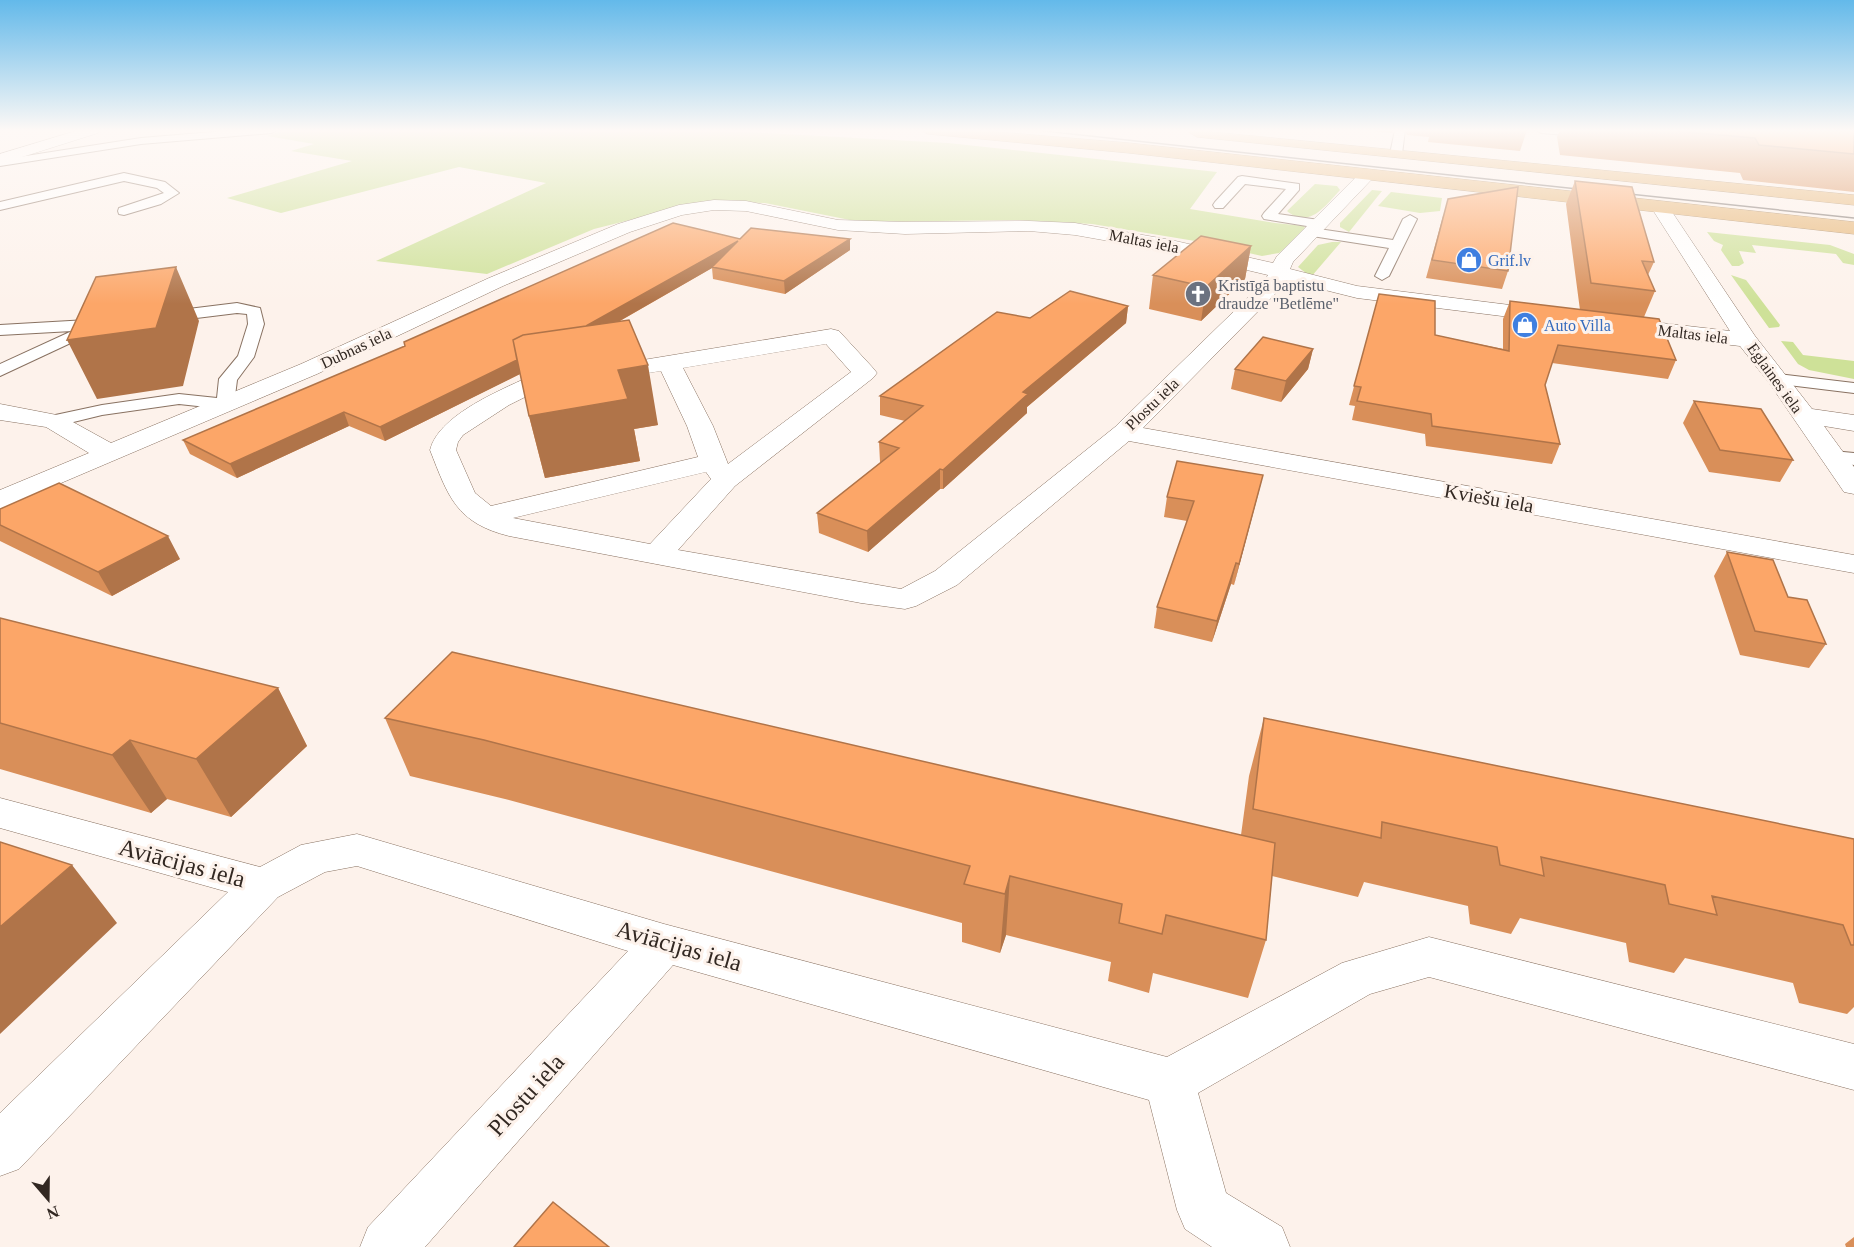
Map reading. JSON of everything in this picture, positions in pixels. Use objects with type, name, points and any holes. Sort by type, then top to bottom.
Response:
[{"type":"highway","points":[[1482,188],[1854,228]]},
{"type":"highway","points":[[1652,188],[1660,207]]},
{"type":"highway","points":[[1738,188],[1854,200]]},
{"type":"street","name":"Plostu iela","points":[[658,554],[833,588],[905,599],[946,578],[1124,432],[1273,285],[1284,260],[1354,188]]},
{"type":"street","name":"Maltas iela","points":[[714,205],[746,206],[838,225],[905,228],[1029,226],[1075,229],[1255,264],[1314,284],[1357,292],[1567,318]]},
{"type":"street","name":"Dubnas iela","points":[[0,500],[309,369],[496,282],[624,228],[679,210],[714,205]]},
{"type":"street","name":"Eglaines iela","points":[[1660,207],[1747,340],[1803,415],[1844,458],[1854,486]]},
{"type":"street","name":"Maltas iela","points":[[1602,323],[1747,340]]},
{"type":"street","points":[[831,336],[865,373],[719,471],[658,554],[533,534],[509,527],[486,516],[463,497],[443,450],[445,441],[454,430],[500,400],[531,385],[669,363],[831,336]]},
{"type":"street","points":[[669,363],[719,471]]},
{"type":"street","points":[[0,412],[53,421],[108,453]]},
{"type":"street","points":[[1803,415],[1854,423]]},
{"type":"street","name":"Kviešu iela","points":[[1124,432],[1854,564]]},
{"type":"street","points":[[486,516],[719,471]]},
{"type":"street","name":"Aviācijas iela","points":[[0,813],[263,885],[316,857],[357,850],[664,943],[1170,1082]]},
{"type":"street","points":[[0,1150],[263,885]]},
{"type":"street","name":"Plostu iela","points":[[388,1247],[664,943]]},
{"type":"street","points":[[1262,1247],[1204,1210],[1170,1082],[1359,977],[1429,957],[1854,1067]]},
{"type":"lane","points":[[0,206],[76,188]]},
{"type":"lane","points":[[124,211],[157,201],[173,193],[166,188]]},
{"type":"lane","points":[[1219,205],[1234,188]]},
{"type":"lane","points":[[1294,188],[1269,216],[1397,245]]},
{"type":"lane","points":[[1382,276],[1410,219]]},
{"type":"lane","points":[[53,421],[102,410],[179,399],[225,404],[228,379],[246,357],[256,324],[254,311],[237,308],[143,319]]},
{"type":"lane","points":[[0,330],[120,322]]},
{"type":"lane","points":[[0,371],[96,325]]},
{"type":"lane","points":[[1778,379],[1854,388]]},
{"type":"green space","points":[[260,188],[377,188],[281,213],[227,198]]},
{"type":"green space","points":[[535,188],[1205,188],[1190,209],[1304,226],[1306,230],[1279,253],[1262,256],[1195,241],[1092,224],[1019,220],[860,222],[765,203],[705,201],[594,229],[487,274],[376,261]]},
{"type":"green space","points":[[1311,188],[1340,190],[1323,208],[1310,217],[1295,216],[1287,211]]},
{"type":"green space","points":[[1372,190],[1382,191],[1349,232],[1340,227],[1340,223]]},
{"type":"green space","points":[[1391,192],[1442,198],[1440,211],[1420,213],[1378,206]]},
{"type":"green space","points":[[1707,232],[1830,245],[1854,254],[1854,265],[1843,263],[1836,254],[1752,245],[1756,253],[1739,251],[1744,263],[1732,266],[1721,250],[1723,245],[1714,241]]},
{"type":"green space","points":[[1341,242],[1311,277],[1298,267],[1318,245]]},
{"type":"green space","points":[[1731,275],[1746,280],[1780,325],[1779,327],[1769,328]]},
{"type":"green space","points":[[1781,341],[1793,342],[1803,355],[1854,361],[1854,379],[1809,370],[1798,364]]},
{"type":"building","name":"Grif.lv","points":[[1518,188],[1508,271],[1432,260],[1448,199]]},
{"type":"building","points":[[1576,188],[1632,188],[1654,262],[1642,261],[1655,291],[1591,283]]},
{"type":"building","points":[[673,223],[740,239],[751,228],[850,239],[784,281],[712,267],[738,241],[586,326],[523,335],[513,340],[517,360],[380,427],[344,412],[230,464],[183,440],[405,346],[404,342]]},
{"type":"building","points":[[1201,236],[1251,246],[1206,287],[1153,275]]},
{"type":"building","points":[[176,267],[156,328],[67,340],[96,277]]},
{"type":"building","points":[[1070,291],[1128,306],[1023,392],[1028,394],[943,470],[940,469],[867,531],[817,513],[899,448],[879,442],[923,406],[880,396],[997,312],[1030,318]]},
{"type":"building","points":[[1379,294],[1435,301],[1435,335],[1509,351],[1510,301],[1659,319],[1676,360],[1558,345],[1545,385],[1560,444],[1432,426],[1431,414],[1357,401],[1361,387],[1354,386]]},
{"type":"building","points":[[629,320],[648,365],[618,370],[628,399],[529,416],[513,340],[523,335]]},
{"type":"building","points":[[1263,337],[1313,349],[1286,381],[1235,369]]},
{"type":"building","points":[[1694,401],[1761,409],[1793,460],[1720,450]]},
{"type":"building","points":[[1177,461],[1263,475],[1239,564],[1236,563],[1217,621],[1157,607],[1194,501],[1167,497]]},
{"type":"building","points":[[59,483],[168,536],[98,572],[0,525],[0,509]]},
{"type":"building","points":[[1727,552],[1773,560],[1788,597],[1807,600],[1826,644],[1755,631]]},
{"type":"building","points":[[0,618],[278,688],[196,759],[130,740],[112,755],[0,723]]},
{"type":"building","points":[[452,652],[1275,843],[1266,940],[1166,915],[1162,934],[1119,923],[1122,904],[1010,876],[1005,894],[964,884],[970,866],[484,740],[385,718]]},
{"type":"building","points":[[1264,718],[1854,839],[1854,945],[1851,945],[1843,925],[1712,896],[1717,915],[1669,904],[1665,885],[1541,857],[1544,876],[1500,865],[1497,847],[1382,822],[1381,838],[1253,809]]},
{"type":"building","points":[[0,842],[72,865],[0,927]]},
{"type":"building","points":[[553,1202],[609,1247],[514,1247]]},
{"type":"tram line","points":[[1570,188],[1587,190]]},
{"type":"tram line","points":[[1620,193],[1854,218]]},
{"type":"place","name":"Grif.lv","points":[[1469,260]]},
{"type":"place","name":"Kristīgā baptistu draudze \"Betlēme\"","points":[[1198,294]]},
{"type":"place","name":"Auto Villa","points":[[1525,325]]}]
